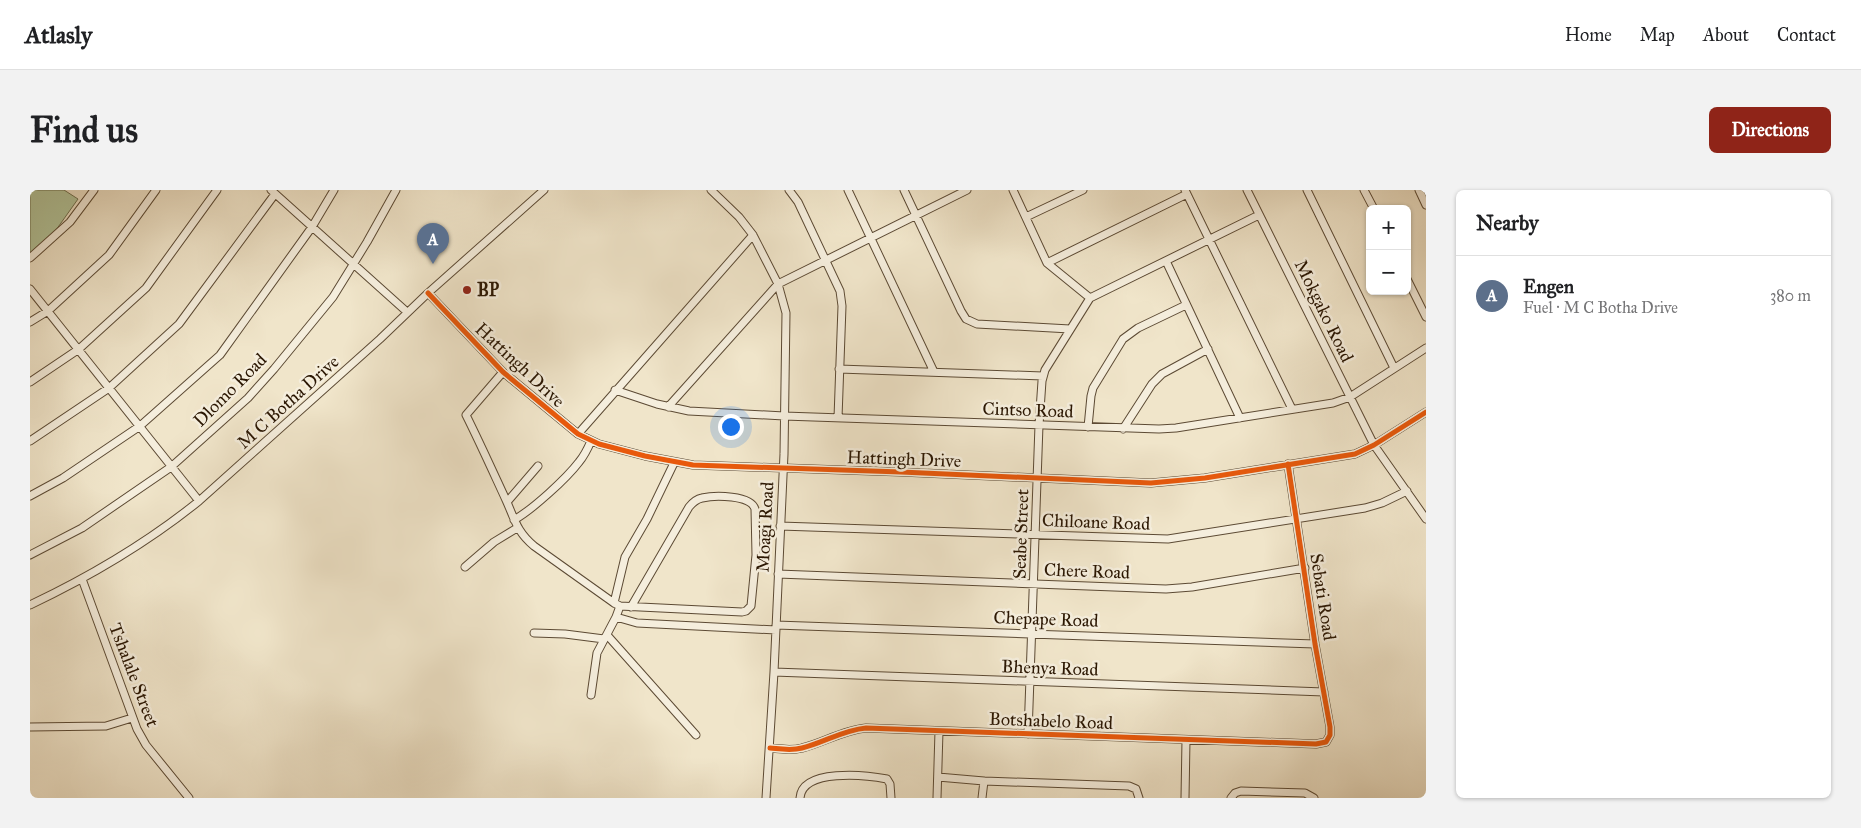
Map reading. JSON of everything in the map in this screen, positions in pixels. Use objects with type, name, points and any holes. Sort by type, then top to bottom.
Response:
[{"type":"street","points":[[30,258],[70,222],[94,190]]},
{"type":"street","points":[[30,322],[48,311],[112,252],[156,190]]},
{"type":"street","points":[[30,382],[78,349],[146,288],[216,190]]},
{"type":"street","points":[[30,496],[64,478],[140,426],[220,355],[312,227],[334,190]]},
{"type":"street","name":"Dlomo Road","points":[[30,555],[82,528],[171,467],[260,385],[333,297],[396,190]]},
{"type":"street","name":"M C Botha Drive","points":[[30,605],[82,579],[139,545],[199,501],[544,190]]},
{"type":"street","name":"Moagi Road","points":[[712,190],[739,217],[752,235],[778,284],[783,299],[787,327],[774,672],[766,798]]},
{"type":"street","points":[[789,190],[798,202],[826,258],[838,285],[841,298],[838,418]]},
{"type":"street","points":[[848,190],[934,372]]},
{"type":"street","points":[[904,190],[968,321],[977,324],[1070,329]]},
{"type":"street","points":[[668,407],[778,284],[826,258],[967,190]]},
{"type":"street","points":[[1013,190],[1047,263],[1090,298],[1259,214]]},
{"type":"street","points":[[1026,217],[1083,190]]},
{"type":"street","name":"Mokgako Road","points":[[1247,190],[1374,445],[1426,519]]},
{"type":"street","points":[[1308,190],[1394,368]]},
{"type":"street","points":[[1364,190],[1372,205]]},
{"type":"street","points":[[1419,190],[1426,205]]},
{"type":"street","points":[[30,440],[109,388],[184,319],[273,191],[353,265],[408,312]]},
{"type":"street","points":[[1047,263],[1186,192],[1292,409]]},
{"type":"street","points":[[578,434],[752,235]]},
{"type":"street","points":[[1166,261],[1240,418]]},
{"type":"street","points":[[1411,287],[1426,317]]},
{"type":"street","points":[[30,289],[199,501]]},
{"type":"street","name":"Hattingh Drive","points":[[428,293],[503,372],[578,434],[592,441],[674,463],[714,467],[1167,482],[1355,454],[1374,445],[1426,412]]},
{"type":"street","name":"Seabe Street","points":[[1028,734],[1039,425],[1043,376],[1090,298]]},
{"type":"street","points":[[1088,427],[1093,388],[1123,338],[1138,328],[1186,305]]},
{"type":"street","name":"Cintso Road","points":[[615,390],[668,407],[689,411],[1124,429],[1176,428],[1333,403],[1350,397],[1426,348]]},
{"type":"street","points":[[1124,429],[1152,384],[1162,374],[1208,349]]},
{"type":"street","points":[[839,369],[1043,376]]},
{"type":"street","points":[[503,372],[466,415],[507,502],[517,528],[534,546],[617,605],[631,607],[742,612],[749,609],[752,602],[756,555],[756,513],[754,505],[746,500],[723,497],[703,498],[693,502],[631,607]]},
{"type":"street","points":[[514,520],[526,513],[571,471],[580,461],[592,441]]},
{"type":"street","points":[[591,695],[597,653],[616,617],[625,557],[647,519],[674,463]]},
{"type":"street","name":"Sebati Road","points":[[1288,464],[1330,735]]},
{"type":"street","points":[[507,502],[538,466]]},
{"type":"street","name":"Chiloane Road","points":[[780,526],[1168,539],[1374,506],[1407,491]]},
{"type":"street","points":[[465,567],[494,542],[517,528]]},
{"type":"street","name":"Chere Road","points":[[778,574],[1166,589],[1304,568]]},
{"type":"street","name":"Tshalale Street","points":[[82,579],[132,718],[146,745],[189,798]]},
{"type":"street","name":"Chepape Road","points":[[616,617],[636,623],[1032,633],[1315,644]]},
{"type":"street","points":[[534,633],[606,637],[696,735]]},
{"type":"street","name":"Bhenya Road","points":[[774,672],[1324,692]]},
{"type":"street","points":[[30,727],[106,726],[132,718]]},
{"type":"street","name":"Botshabelo Road","points":[[770,748],[787,750],[802,748],[850,731],[866,728],[1316,744],[1326,742],[1330,735]]},
{"type":"street","points":[[937,798],[939,732]]},
{"type":"street","points":[[1185,798],[1186,740]]},
{"type":"street","points":[[800,798],[801,791],[805,785],[834,774],[887,778],[890,784],[890,798]]},
{"type":"street","points":[[938,777],[984,781],[1129,786],[1136,789],[1139,798]]},
{"type":"street","points":[[982,798],[984,781]]},
{"type":"street","points":[[1231,798],[1234,793],[1241,790],[1305,793],[1314,798]]},
{"type":"green space","points":[[30,190],[64,190],[78,199],[56,230],[30,254]]},
{"type":"cycle path","points":[[428,293],[503,372],[578,434],[599,444],[645,456],[693,465],[1151,483],[1205,478],[1355,454],[1374,445],[1426,412]]},
{"type":"cycle path","points":[[770,748],[798,749],[849,731],[866,728],[1316,744],[1326,742],[1330,735],[1330,727],[1315,644],[1288,464]]},
{"type":"place","name":"Engen","points":[[433,264]]},
{"type":"place","name":"BP","points":[[467,290]]}]
